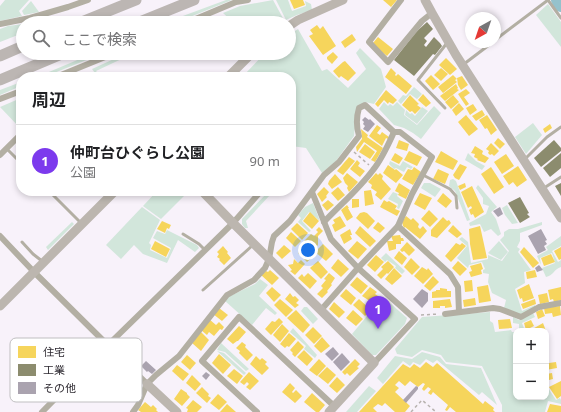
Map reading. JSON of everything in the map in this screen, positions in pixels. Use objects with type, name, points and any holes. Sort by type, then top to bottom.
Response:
[{"type":"highway","points":[[96,16],[136,0]]},
{"type":"highway","points":[[154,16],[194,0]]},
{"type":"highway","points":[[0,56],[16,49]]},
{"type":"highway","points":[[19,72],[47,60]]},
{"type":"highway","points":[[0,80],[16,73]]},
{"type":"street","points":[[38,16],[88,0]]},
{"type":"street","points":[[203,16],[236,2],[248,0]]},
{"type":"street","points":[[296,21],[343,0]]},
{"type":"street","points":[[401,0],[369,42],[388,62],[422,21],[432,13]]},
{"type":"street","points":[[425,0],[448,42],[561,218]]},
{"type":"street","points":[[0,24],[16,21]]},
{"type":"street","points":[[68,72],[98,60]]},
{"type":"street","points":[[233,72],[245,60]]},
{"type":"street","points":[[0,99],[16,93]]},
{"type":"street","points":[[142,396],[147,384],[179,356],[227,294],[254,280],[265,268],[269,259],[274,236],[290,221],[324,175],[339,162],[358,136],[356,127],[357,115],[360,108],[365,105],[394,132],[400,132],[432,157],[398,226],[321,310]]},
{"type":"street","points":[[324,222],[374,169],[386,150],[394,132]]},
{"type":"street","points":[[0,155],[16,139]]},
{"type":"street","points":[[312,192],[330,239],[358,268],[415,319]]},
{"type":"street","points":[[0,306],[110,196]]},
{"type":"street","points":[[207,196],[374,363]]},
{"type":"street","points":[[115,338],[233,223],[257,196]]},
{"type":"street","points":[[398,226],[450,274],[458,287],[459,312]]},
{"type":"street","points":[[0,236],[101,338]]},
{"type":"street","points":[[445,314],[493,308],[521,317],[539,307],[561,303]]},
{"type":"street","points":[[257,412],[202,361],[239,317],[331,409],[415,319],[421,315]]},
{"type":"street","points":[[142,379],[177,412]]},
{"type":"street","points":[[42,412],[52,402]]},
{"type":"street","points":[[133,412],[140,402]]},
{"type":"lane","points":[[501,36],[548,0],[561,18]]},
{"type":"lane","points":[[445,108],[418,80],[448,42]]},
{"type":"lane","points":[[463,65],[485,48]]},
{"type":"lane","points":[[524,160],[547,137],[561,127]]},
{"type":"lane","points":[[7,149],[16,158]]},
{"type":"lane","points":[[422,175],[450,190],[456,196],[458,208]]},
{"type":"lane","points":[[543,190],[561,177]]},
{"type":"lane","points":[[54,196],[82,224]]},
{"type":"lane","points":[[183,234],[199,244],[205,250]]},
{"type":"lane","points":[[22,242],[33,254],[44,262]]},
{"type":"lane","points":[[203,290],[254,244]]},
{"type":"path","points":[[350,148],[374,169]]},
{"type":"path","points":[[421,315],[445,314]]},
{"type":"path","points":[[411,412],[422,400],[436,412]]},
{"type":"green space","points":[[5,0],[29,0],[19,11],[22,16],[16,16],[16,17],[0,21],[0,6]]},
{"type":"green space","points":[[226,0],[232,0],[192,16],[183,16]]},
{"type":"green space","points":[[273,0],[282,16],[226,16],[223,13],[240,6]]},
{"type":"green space","points":[[276,0],[288,0],[292,11],[306,6],[305,1],[311,4],[312,10],[295,16],[284,16]]},
{"type":"green space","points":[[31,1],[39,12],[24,15],[22,11]]},
{"type":"green space","points":[[548,4],[561,22],[561,47],[536,15]]},
{"type":"green space","points":[[16,25],[16,36],[0,42],[0,29]]},
{"type":"green space","points":[[298,29],[322,71],[327,69],[348,88],[366,69],[356,53],[360,48],[381,69],[386,87],[374,104],[365,102],[357,107],[354,136],[336,161],[322,173],[306,148],[296,147],[296,72],[247,72],[258,60],[296,60],[296,30]]},
{"type":"green space","points":[[77,60],[86,60],[56,72],[49,72]]},
{"type":"green space","points":[[112,60],[119,60],[96,71],[97,72],[94,72],[92,69]]},
{"type":"green space","points":[[16,84],[16,88],[0,95],[0,90]]},
{"type":"green space","points":[[414,87],[422,94],[417,99],[410,94],[401,104],[398,101],[403,95],[406,96]]},
{"type":"green space","points":[[16,100],[16,124],[0,107]]},
{"type":"green space","points":[[384,102],[388,106],[390,104],[393,106],[397,102],[405,110],[404,115],[417,125],[434,106],[441,113],[421,139],[404,128],[394,125],[379,109]]},
{"type":"green space","points":[[422,107],[428,111],[417,124],[405,115],[406,110],[415,116]]},
{"type":"green space","points":[[533,123],[542,135],[526,154],[515,137]]},
{"type":"green space","points":[[468,153],[476,161],[485,166],[482,170],[465,160]]},
{"type":"green space","points":[[390,161],[400,166],[403,161],[413,167],[411,169],[407,167],[404,172],[396,168],[394,169],[389,164]]},
{"type":"green space","points":[[453,179],[456,181],[470,220],[467,221],[455,191],[449,186],[450,180]]},
{"type":"green space","points":[[424,183],[430,183],[441,189],[435,197],[421,188]]},
{"type":"green space","points":[[478,185],[497,207],[491,212],[496,219],[501,234],[498,236],[491,229],[484,232],[480,224],[470,226],[469,223],[486,214],[489,206],[483,204],[483,198],[476,188]]},
{"type":"green space","points":[[393,192],[398,194],[397,196],[403,201],[399,209],[397,208],[398,204],[388,199]]},
{"type":"green space","points":[[152,196],[184,196],[161,219],[143,206]]},
{"type":"green space","points":[[264,196],[269,196],[246,221],[248,228],[245,228],[242,224],[242,219]]},
{"type":"green space","points":[[313,203],[320,221],[309,212],[302,221],[311,231],[309,232],[298,222],[301,218],[298,215],[305,207]]},
{"type":"green space","points":[[507,205],[518,223],[512,224],[505,215],[502,208]]},
{"type":"green space","points":[[142,207],[160,220],[149,243],[151,245],[150,250],[167,258],[171,248],[153,238],[157,231],[165,234],[167,230],[197,245],[199,248],[195,252],[178,240],[167,263],[143,254],[134,245],[121,259],[106,245]]},
{"type":"green space","points":[[72,222],[74,224],[48,250],[46,247]]},
{"type":"green space","points":[[542,222],[542,225],[520,233],[520,241],[517,247],[520,249],[518,252],[531,270],[524,272],[525,283],[515,289],[522,311],[535,305],[535,308],[521,315],[504,308],[506,300],[492,293],[488,282],[489,274],[483,273],[483,270],[485,269],[482,262],[469,265],[468,268],[457,258],[467,246],[459,239],[462,237],[468,242],[471,263],[488,259],[488,255],[502,261],[509,251],[500,240],[504,236],[504,232],[509,229],[518,229]]},
{"type":"green space","points":[[561,236],[561,246],[552,251],[558,262],[561,260],[561,267],[546,277],[542,268],[555,263],[552,253],[540,258],[541,265],[537,256],[548,250],[546,247]]},
{"type":"green space","points":[[499,241],[508,252],[501,260],[488,253]]},
{"type":"green space","points":[[386,253],[405,271],[402,274],[395,268],[396,266],[387,260],[385,262],[381,258]]},
{"type":"green space","points":[[260,279],[268,285],[259,296],[277,313],[275,315],[266,308],[252,325],[225,301],[228,297],[255,284]]},
{"type":"green space","points":[[383,297],[407,318],[405,324],[376,355],[372,355],[352,334]]},
{"type":"green space","points":[[304,307],[307,307],[318,319],[313,324],[301,311]]},
{"type":"green space","points":[[490,312],[490,321],[493,323],[495,332],[511,330],[513,332],[513,400],[549,400],[549,390],[556,400],[560,398],[561,404],[548,401],[545,412],[502,412],[502,405],[482,366],[446,362],[441,355],[422,350],[412,357],[397,354],[395,349],[422,317]]},
{"type":"green space","points":[[533,313],[535,317],[522,323],[524,328],[519,328],[519,324],[513,323],[513,317],[519,320]]},
{"type":"green space","points":[[293,328],[317,355],[315,358],[304,349],[306,346],[290,332]]},
{"type":"green space","points":[[221,343],[249,369],[246,371],[225,352],[217,350]]},
{"type":"green space","points":[[217,351],[224,353],[246,373],[244,375]]},
{"type":"green space","points":[[422,352],[440,357],[446,364],[481,368],[497,405],[482,392],[479,395],[437,360],[433,363],[426,359],[420,365],[413,362],[410,366],[403,361],[383,384],[377,378],[395,356],[412,359]]},
{"type":"green space","points":[[369,386],[376,391],[357,412],[346,412]]},
{"type":"building: 住宅","points":[[290,0],[303,0],[305,5],[294,9]]},
{"type":"building: 住宅","points":[[383,0],[397,0],[391,7]]},
{"type":"building: 住宅","points":[[317,25],[320,29],[323,26],[336,46],[323,55],[309,36],[313,34],[310,30]]},
{"type":"building: 住宅","points":[[352,34],[356,40],[345,48],[341,42]]},
{"type":"building: 住宅","points":[[378,37],[393,49],[387,56],[373,43]]},
{"type":"building: 住宅","points":[[333,52],[338,57],[332,64],[327,57]]},
{"type":"building: 住宅","points":[[446,58],[457,69],[450,75],[439,65]]},
{"type":"building: 住宅","points":[[345,61],[356,73],[348,81],[341,76],[339,78],[333,71]]},
{"type":"building: 住宅","points":[[391,68],[396,73],[396,76],[398,74],[412,86],[406,94],[385,77]]},
{"type":"building: 住宅","points":[[441,68],[448,74],[441,81],[434,75]]},
{"type":"building: 住宅","points":[[431,75],[440,84],[433,90],[425,81]]},
{"type":"building: 住宅","points":[[453,75],[457,79],[455,80],[457,82],[443,93],[438,87]]},
{"type":"building: 住宅","points":[[462,76],[468,85],[461,90],[458,85],[457,78]]},
{"type":"building: 住宅","points":[[456,84],[457,89],[459,90],[445,101],[440,96]]},
{"type":"building: 住宅","points":[[466,89],[470,93],[464,97],[469,104],[466,106],[458,94]]},
{"type":"building: 住宅","points":[[386,90],[397,100],[393,104],[389,102],[388,104],[384,100],[378,107],[375,104]]},
{"type":"building: 住宅","points":[[423,94],[431,103],[426,107],[418,100]]},
{"type":"building: 住宅","points":[[410,95],[421,108],[415,114],[412,111],[410,112],[402,105]]},
{"type":"building: 住宅","points":[[453,95],[459,102],[451,109],[445,102]]},
{"type":"building: 住宅","points":[[459,103],[464,109],[456,116],[452,110]]},
{"type":"building: 住宅","points":[[473,104],[477,110],[470,115],[466,108]]},
{"type":"building: 住宅","points":[[482,110],[485,115],[476,121],[472,116]]},
{"type":"building: 住宅","points":[[466,115],[478,129],[469,136],[458,122]]},
{"type":"building: 住宅","points":[[487,115],[497,130],[491,135],[487,128],[485,129],[479,120]]},
{"type":"building: 住宅","points":[[550,124],[552,128],[545,133],[543,129]]},
{"type":"building: 住宅","points":[[377,125],[381,128],[377,133],[380,135],[382,132],[389,137],[388,139],[386,138],[382,146],[369,136]]},
{"type":"building: 住宅","points":[[361,129],[368,135],[367,137],[383,148],[375,162],[371,160],[377,151],[364,142],[357,152],[356,147],[362,139]]},
{"type":"building: 住宅","points":[[498,138],[505,144],[500,149],[494,143]]},
{"type":"building: 住宅","points":[[399,140],[409,144],[407,151],[396,148]]},
{"type":"building: 住宅","points":[[491,143],[499,151],[494,156],[492,154],[490,155],[488,153],[489,151],[486,149]]},
{"type":"building: 住宅","points":[[365,144],[375,152],[370,159],[359,152]]},
{"type":"building: 住宅","points":[[475,146],[483,151],[482,154],[489,158],[485,163],[477,160],[478,159],[474,157],[475,154],[471,153]]},
{"type":"building: 住宅","points":[[409,151],[422,157],[417,166],[404,160]]},
{"type":"building: 住宅","points":[[441,151],[458,161],[453,170],[435,162]]},
{"type":"building: 住宅","points":[[395,153],[403,158],[399,164],[391,160]]},
{"type":"building: 住宅","points":[[506,154],[514,166],[502,174],[494,162]]},
{"type":"building: 住宅","points":[[349,157],[355,161],[343,175],[337,171]]},
{"type":"building: 住宅","points":[[357,160],[360,163],[358,166],[365,171],[360,177],[350,169]]},
{"type":"building: 住宅","points":[[460,164],[467,167],[459,180],[453,175]]},
{"type":"building: 住宅","points":[[388,165],[403,175],[396,183],[383,173]]},
{"type":"building: 住宅","points":[[518,166],[527,180],[517,187],[513,182],[509,185],[503,176]]},
{"type":"building: 住宅","points":[[414,167],[421,172],[413,185],[402,179],[408,169],[412,170]]},
{"type":"building: 住宅","points":[[491,167],[504,187],[494,194],[481,174]]},
{"type":"building: 住宅","points":[[438,169],[449,174],[445,184],[433,179]]},
{"type":"building: 住宅","points":[[347,173],[358,182],[349,192],[347,188],[348,186],[343,178]]},
{"type":"building: 住宅","points":[[376,173],[378,175],[380,173],[383,176],[382,179],[391,189],[381,200],[375,195],[377,192],[371,188],[372,185],[368,182]]},
{"type":"building: 住宅","points":[[335,174],[342,182],[332,189],[328,184]]},
{"type":"building: 住宅","points":[[399,183],[410,190],[406,199],[398,195],[399,193],[395,191]]},
{"type":"building: 住宅","points":[[465,183],[466,187],[460,190],[458,186]]},
{"type":"building: 住宅","points":[[472,186],[484,212],[475,218],[473,214],[471,215],[469,210],[472,208],[471,206],[468,208],[461,192]]},
{"type":"building: 住宅","points":[[324,187],[329,192],[326,196],[327,197],[322,202],[317,194]]},
{"type":"building: 住宅","points":[[338,187],[345,195],[338,201],[331,193]]},
{"type":"building: 住宅","points":[[371,190],[374,204],[365,206],[364,191]]},
{"type":"building: 住宅","points":[[420,193],[432,198],[425,210],[414,204]]},
{"type":"building: 住宅","points":[[443,193],[452,201],[446,208],[437,201]]},
{"type":"building: 住宅","points":[[352,199],[359,199],[359,207],[352,208]]},
{"type":"building: 住宅","points":[[328,200],[334,205],[327,211],[322,205]]},
{"type":"building: 住宅","points":[[384,200],[397,206],[395,209],[400,211],[397,216],[380,207]]},
{"type":"building: 住宅","points":[[347,205],[353,217],[347,221],[341,210]]},
{"type":"building: 住宅","points":[[429,210],[438,219],[430,227],[421,219]]},
{"type":"building: 住宅","points":[[310,212],[319,221],[312,229],[303,221]]},
{"type":"building: 住宅","points":[[364,212],[375,221],[368,229],[356,218],[360,213]]},
{"type":"building: 住宅","points":[[340,216],[346,226],[335,232],[332,225],[335,223],[333,220]]},
{"type":"building: 住宅","points":[[406,216],[411,220],[413,218],[419,224],[418,227],[420,229],[423,226],[427,231],[420,239],[403,226],[402,222]]},
{"type":"building: 住宅","points":[[443,217],[451,223],[437,238],[431,236],[431,230]]},
{"type":"building: 住宅","points":[[162,221],[171,225],[169,229],[167,228],[165,233],[157,229]]},
{"type":"building: 住宅","points":[[378,222],[385,228],[380,233],[373,228]]},
{"type":"building: 住宅","points":[[297,223],[308,233],[302,240],[291,229]]},
{"type":"building: 住宅","points":[[453,225],[462,234],[457,238],[448,231]]},
{"type":"building: 住宅","points":[[360,226],[376,241],[370,247],[355,233]]},
{"type":"building: 住宅","points":[[480,226],[487,258],[473,260],[469,229]]},
{"type":"building: 住宅","points":[[319,227],[323,231],[318,236],[318,245],[313,250],[304,241],[311,234],[314,236],[318,232],[316,230]]},
{"type":"building: 住宅","points":[[350,229],[352,239],[344,244],[340,235]]},
{"type":"building: 住宅","points":[[291,232],[301,241],[295,247],[286,238]]},
{"type":"building: 住宅","points":[[400,235],[404,241],[401,241],[401,244],[396,244],[396,249],[389,251],[387,241],[393,241],[391,236]]},
{"type":"building: 住宅","points":[[155,241],[170,249],[166,257],[151,249]]},
{"type":"building: 住宅","points":[[357,241],[367,249],[358,259],[348,251]]},
{"type":"building: 住宅","points":[[407,242],[415,250],[409,256],[404,251],[402,252],[400,250]]},
{"type":"building: 住宅","points":[[456,243],[460,245],[462,243],[466,246],[451,262],[445,256]]},
{"type":"building: 住宅","points":[[323,244],[333,254],[326,261],[315,252]]},
{"type":"building: 住宅","points":[[284,245],[291,251],[282,259],[276,253]]},
{"type":"building: 住宅","points":[[223,246],[231,258],[224,265],[217,257],[219,254],[217,252]]},
{"type":"building: 住宅","points":[[524,247],[539,263],[533,268],[520,252]]},
{"type":"building: 住宅","points":[[561,247],[561,259],[559,260],[554,251]]},
{"type":"building: 住宅","points":[[304,248],[313,257],[307,262],[298,253]]},
{"type":"building: 住宅","points":[[399,251],[407,258],[402,265],[394,258]]},
{"type":"building: 住宅","points":[[551,254],[555,262],[544,266],[541,258]]},
{"type":"building: 住宅","points":[[376,255],[384,262],[375,272],[367,265]]},
{"type":"building: 住宅","points":[[411,258],[420,267],[412,275],[404,267]]},
{"type":"building: 住宅","points":[[294,259],[298,263],[301,260],[305,264],[295,275],[290,271],[292,270],[288,265],[293,264]]},
{"type":"building: 住宅","points":[[338,259],[349,269],[341,277],[331,268]]},
{"type":"building: 住宅","points":[[318,261],[328,272],[321,279],[310,268]]},
{"type":"building: 住宅","points":[[388,261],[394,267],[381,279],[377,275],[383,269],[381,267]]},
{"type":"building: 住宅","points":[[458,261],[467,269],[460,276],[452,268]]},
{"type":"building: 住宅","points":[[481,263],[483,269],[481,270],[482,274],[471,277],[469,272],[472,271],[470,266]]},
{"type":"building: 住宅","points":[[422,267],[427,270],[428,268],[433,274],[423,284],[414,276]]},
{"type":"building: 住宅","points":[[394,268],[402,276],[392,285],[385,279]]},
{"type":"building: 住宅","points":[[270,270],[279,278],[272,285],[261,275]]},
{"type":"building: 住宅","points":[[535,270],[537,277],[527,279],[526,272]]},
{"type":"building: 住宅","points":[[308,273],[317,281],[310,289],[298,278],[302,274],[304,277]]},
{"type":"building: 住宅","points":[[329,273],[335,278],[327,291],[328,292],[322,298],[317,294],[323,288],[321,286]]},
{"type":"building: 住宅","points":[[433,276],[439,282],[430,291],[424,286]]},
{"type":"building: 住宅","points":[[357,277],[368,286],[361,294],[350,285]]},
{"type":"building: 住宅","points":[[472,280],[473,291],[465,292],[464,281]]},
{"type":"building: 住宅","points":[[529,284],[534,298],[523,302],[522,298],[520,299],[517,290]]},
{"type":"building: 住宅","points":[[488,285],[491,301],[479,303],[477,287]]},
{"type":"building: 住宅","points":[[272,287],[281,295],[274,302],[266,293]]},
{"type":"building: 住宅","points":[[370,287],[377,292],[375,294],[378,296],[373,303],[362,296]]},
{"type":"building: 住宅","points":[[561,287],[561,300],[554,302],[553,299],[550,300],[548,290]]},
{"type":"building: 住宅","points":[[440,288],[451,291],[451,297],[432,298],[432,292],[440,290]]},
{"type":"building: 住宅","points":[[346,289],[356,298],[351,305],[340,296]]},
{"type":"building: 住宅","points":[[290,293],[293,297],[295,296],[299,300],[296,303],[299,305],[295,308],[285,299]]},
{"type":"building: 住宅","points":[[547,293],[549,302],[540,304],[538,295]]},
{"type":"building: 住宅","points":[[475,298],[476,305],[464,307],[463,300]]},
{"type":"building: 住宅","points":[[280,299],[293,310],[286,317],[274,305]]},
{"type":"building: 住宅","points":[[359,299],[371,310],[365,316],[353,305]]},
{"type":"building: 住宅","points":[[450,299],[452,307],[445,308],[445,306],[440,306],[440,308],[433,308],[433,301]]},
{"type":"building: 住宅","points":[[535,299],[536,304],[523,309],[521,304]]},
{"type":"building: 住宅","points":[[334,302],[345,312],[339,318],[329,309]]},
{"type":"building: 住宅","points":[[560,306],[561,315],[553,317],[552,313],[545,314],[544,308]]},
{"type":"building: 住宅","points":[[219,308],[228,315],[222,321],[213,314]]},
{"type":"building: 住宅","points":[[542,309],[545,316],[538,319],[536,312]]},
{"type":"building: 住宅","points":[[296,310],[310,325],[303,333],[287,318]]},
{"type":"building: 住宅","points":[[353,310],[363,319],[356,326],[346,318]]},
{"type":"building: 住宅","points":[[279,318],[283,322],[271,335],[265,329],[272,321],[275,322]]},
{"type":"building: 住宅","points":[[209,319],[216,325],[219,322],[224,327],[214,336],[209,332],[207,335],[201,330]]},
{"type":"building: 住宅","points":[[510,319],[512,328],[499,329],[498,320]]},
{"type":"building: 住宅","points":[[531,320],[534,326],[525,328],[524,323]]},
{"type":"building: 住宅","points":[[543,323],[545,328],[534,328]]},
{"type":"building: 住宅","points":[[282,324],[289,331],[280,342],[273,335]]},
{"type":"building: 住宅","points":[[239,326],[246,332],[233,344],[227,339]]},
{"type":"building: 住宅","points":[[313,327],[322,336],[314,344],[305,335]]},
{"type":"building: 住宅","points":[[201,332],[209,340],[201,351],[192,343]]},
{"type":"building: 住宅","points":[[289,333],[296,339],[289,347],[287,346],[285,348],[280,344]]},
{"type":"building: 住宅","points":[[322,337],[330,346],[321,353],[314,346]]},
{"type":"building: 住宅","points":[[298,341],[304,347],[295,357],[290,350]]},
{"type":"building: 住宅","points":[[242,342],[253,355],[247,361],[236,348]]},
{"type":"building: 住宅","points":[[304,350],[313,359],[307,366],[297,357]]},
{"type":"building: 住宅","points":[[219,354],[231,365],[223,374],[212,363]]},
{"type":"building: 住宅","points":[[187,355],[196,363],[190,370],[181,362]]},
{"type":"building: 住宅","points":[[256,356],[260,360],[262,358],[267,362],[265,364],[269,368],[262,375],[250,364]]},
{"type":"building: 住宅","points":[[319,359],[326,366],[317,376],[309,370]]},
{"type":"building: 住宅","points":[[355,359],[360,364],[357,367],[359,368],[350,376],[347,373],[345,375],[342,372]]},
{"type":"building: 住宅","points":[[426,362],[433,367],[437,363],[483,404],[485,401],[494,408],[493,410],[495,412],[456,412],[450,407],[447,411],[445,410],[448,405],[433,392],[431,395],[428,393],[431,389],[428,387],[424,391],[422,389],[425,384],[423,383],[418,387],[410,381],[405,386],[399,381],[395,385],[399,388],[395,392],[410,406],[405,412],[395,412],[385,403],[382,406],[378,404],[373,408],[377,412],[359,412],[403,364],[410,368],[414,364],[420,368]]},
{"type":"building: 住宅","points":[[556,362],[557,368],[549,369],[549,363]]},
{"type":"building: 住宅","points":[[177,365],[189,374],[183,381],[172,371]]},
{"type":"building: 住宅","points":[[327,367],[336,375],[328,384],[318,376]]},
{"type":"building: 住宅","points":[[234,369],[243,376],[237,384],[227,376]]},
{"type":"building: 住宅","points":[[249,372],[259,381],[250,390],[246,387],[249,384],[247,382],[244,385],[240,382]]},
{"type":"building: 住宅","points":[[552,373],[553,379],[549,380],[549,374]]},
{"type":"building: 住宅","points":[[192,375],[201,384],[195,391],[186,383]]},
{"type":"building: 住宅","points":[[337,377],[345,385],[337,393],[329,386]]},
{"type":"building: 住宅","points":[[561,381],[561,396],[557,399],[549,387]]},
{"type":"building: 住宅","points":[[290,383],[295,388],[292,392],[293,393],[296,390],[302,396],[295,403],[282,392]]},
{"type":"building: 住宅","points":[[202,387],[211,398],[207,403],[196,393]]},
{"type":"building: 住宅","points":[[181,389],[190,397],[182,406],[174,399]]},
{"type":"building: 住宅","points":[[312,393],[325,405],[319,412],[316,412],[304,402]]},
{"type":"building: 住宅","points":[[218,394],[227,402],[219,410],[210,403]]},
{"type":"building: 住宅","points":[[193,400],[202,407],[197,412],[187,412],[188,409],[186,408]]},
{"type":"building: 住宅","points":[[145,402],[151,407],[153,405],[158,412],[141,412],[138,410]]},
{"type":"building: 住宅","points":[[227,404],[236,412],[220,412]]},
{"type":"building: 住宅","points":[[550,404],[561,406],[561,412],[547,412]]},
{"type":"building: 工業","points":[[427,22],[433,29],[424,38],[427,41],[424,45],[426,47],[434,37],[442,46],[414,76],[394,60],[416,32]]},
{"type":"building: 工業","points":[[554,140],[561,148],[561,151],[541,167],[534,158]]},
{"type":"building: 工業","points":[[561,153],[561,168],[550,177],[543,168]]},
{"type":"building: 工業","points":[[561,183],[561,196],[555,186]]},
{"type":"building: 工業","points":[[520,197],[529,213],[527,214],[530,217],[520,223],[508,203]]},
{"type":"building: その他","points":[[365,117],[369,120],[370,119],[375,124],[368,132],[363,129],[365,126],[362,120]]},
{"type":"building: その他","points":[[500,207],[503,214],[498,217],[493,211]]},
{"type":"building: その他","points":[[541,229],[547,240],[545,241],[547,244],[544,246],[546,250],[538,254],[528,236]]},
{"type":"building: その他","points":[[539,265],[543,270],[537,272],[535,268]]},
{"type":"building: その他","points":[[422,289],[428,293],[428,301],[422,308],[413,299]]},
{"type":"building: その他","points":[[333,347],[339,354],[332,361],[325,354]]},
{"type":"building: その他","points":[[342,353],[350,362],[341,371],[333,362]]},
{"type":"building: その他","points":[[146,361],[156,370],[152,374],[148,371],[147,372],[142,365]]},
{"type":"building: その他","points":[[206,372],[210,375],[206,380],[202,376]]},
{"type":"building: その他","points":[[416,386],[418,389],[406,403],[403,400]]},
{"type":"waterway","points":[[558,0],[561,5]]},
{"type":"place","name":"仲町台ひぐらし公園","points":[[378,329]]}]
